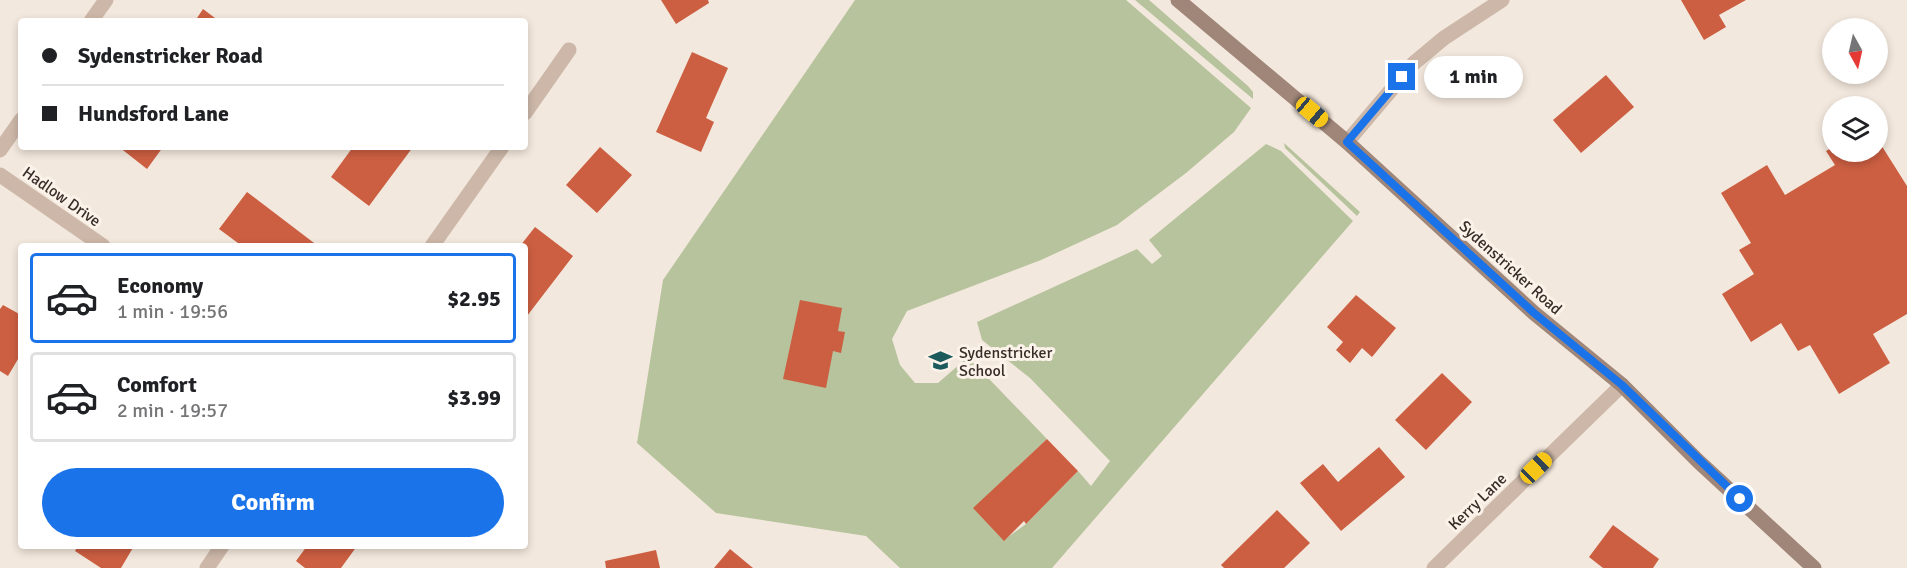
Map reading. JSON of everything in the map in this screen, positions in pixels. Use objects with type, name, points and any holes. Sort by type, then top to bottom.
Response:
[{"type":"main road","name":"Sydenstricker Road","points":[[1178,0],[1347,142],[1534,313],[1622,385],[1698,461],[1814,568]]},
{"type":"street","points":[[93,18],[106,0]]},
{"type":"street","points":[[1347,142],[1414,63],[1444,38],[1502,0]]},
{"type":"street","points":[[528,109],[569,50]]},
{"type":"street","points":[[0,150],[18,124]]},
{"type":"street","points":[[434,243],[500,150]]},
{"type":"street","name":"Hadlow Drive","points":[[0,175],[99,243]]},
{"type":"street","name":"Kerry Lane","points":[[1434,568],[1622,385]]},
{"type":"street","points":[[207,568],[220,549]]},
{"type":"green space","name":"Sydenstricker School","points":[[855,0],[1126,0],[1251,108],[1234,132],[1186,173],[1117,225],[1041,260],[907,311],[892,339],[900,365],[915,383],[938,383],[968,357],[1047,439],[974,508],[1004,540],[1026,524],[1078,471],[1091,486],[1110,461],[1030,378],[982,340],[977,322],[1137,249],[1152,264],[1162,256],[1149,240],[1266,144],[1281,151],[1353,221],[1052,568],[900,568],[866,536],[716,513],[637,443],[663,280]]},
{"type":"green space","points":[[1135,0],[1149,0],[1248,86],[1253,92],[1253,99]]},
{"type":"green space","points":[[1284,143],[1360,212],[1357,216],[1285,148]]},
{"type":"building","points":[[661,0],[708,0],[709,3],[676,24]]},
{"type":"building","points":[[1681,0],[1746,0],[1719,15],[1726,27],[1704,40]]},
{"type":"building","points":[[203,9],[215,18],[197,18]]},
{"type":"building","points":[[692,52],[728,68],[706,118],[714,122],[701,152],[656,132]]},
{"type":"building","points":[[1606,75],[1634,107],[1581,153],[1553,120]]},
{"type":"building","points":[[600,147],[632,175],[597,213],[566,185]]},
{"type":"building","points":[[123,150],[161,150],[147,169]]},
{"type":"building","points":[[351,150],[411,150],[369,206],[331,177]]},
{"type":"building","points":[[1888,156],[1907,186],[1907,314],[1873,334],[1890,363],[1839,394],[1810,345],[1798,351],[1781,323],[1751,342],[1722,294],[1754,274],[1739,250],[1751,243],[1721,193],[1767,165],[1785,195],[1835,165],[1833,162],[1888,162]]},
{"type":"building","points":[[247,192],[314,243],[238,243],[219,229]]},
{"type":"building","points":[[535,227],[573,256],[528,315],[528,243],[522,243]]},
{"type":"building","points":[[1356,295],[1396,328],[1372,357],[1362,348],[1350,363],[1336,350],[1343,342],[1327,327]]},
{"type":"building","points":[[800,300],[842,308],[838,331],[845,332],[841,353],[833,351],[826,388],[783,379]]},
{"type":"building","points":[[3,305],[18,313],[18,359],[8,376],[0,371],[0,309]]},
{"type":"building","points":[[1442,373],[1472,402],[1426,450],[1395,420]]},
{"type":"building","points":[[1047,439],[1078,471],[1026,524],[1024,521],[1004,541],[973,508]]},
{"type":"building","points":[[1379,447],[1405,477],[1341,531],[1300,483],[1323,464],[1338,482]]},
{"type":"building","points":[[1277,510],[1310,543],[1284,568],[1224,568],[1221,565]]},
{"type":"building","points":[[1613,525],[1659,559],[1653,568],[1603,568],[1589,557]]},
{"type":"building","points":[[76,549],[132,549],[121,568],[101,568],[75,551]]},
{"type":"building","points":[[305,549],[355,549],[341,568],[305,568],[296,561]]},
{"type":"building","points":[[730,549],[753,568],[714,568]]},
{"type":"building","points":[[656,550],[660,568],[606,568],[605,561]]},
{"type":"place","name":"Sydenstricker School","points":[[941,361]]},
{"type":"route","points":[[1402,77],[1347,142],[1534,313],[1622,385],[1698,461],[1740,499]]}]
